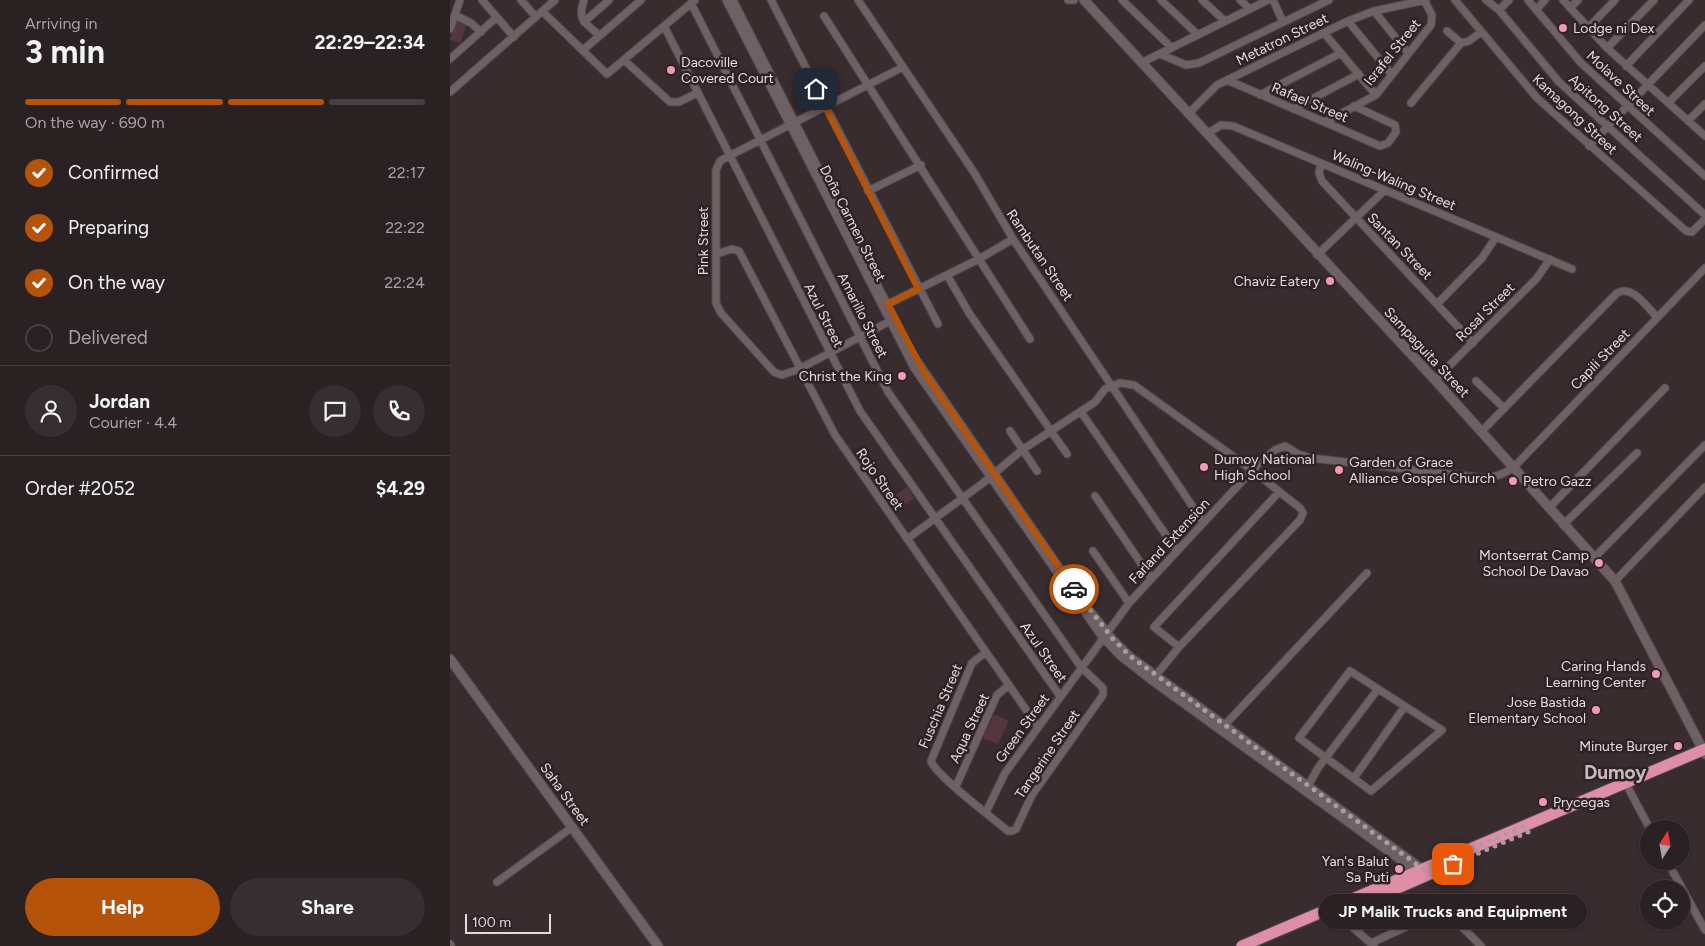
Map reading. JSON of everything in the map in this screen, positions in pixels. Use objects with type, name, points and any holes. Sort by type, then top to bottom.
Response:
[{"type":"highway","points":[[1248,945],[1267,941],[1704,753]]},
{"type":"street","points":[[450,29],[460,0]]},
{"type":"street","points":[[482,0],[514,37]]},
{"type":"street","points":[[521,0],[536,17]]},
{"type":"street","points":[[450,92],[555,0]]},
{"type":"street","points":[[584,0],[580,15],[584,22],[599,36]]},
{"type":"street","points":[[584,22],[609,0]]},
{"type":"street","points":[[583,50],[641,0]]},
{"type":"street","name":"Doña Carmen Street","points":[[726,0],[888,304],[892,320]]},
{"type":"street","name":"Doña Carmen Street","points":[[733,0],[791,123],[922,376],[1105,634],[1154,678],[1423,873]]},
{"type":"street","points":[[771,0],[918,289],[938,324]]},
{"type":"street","name":"Rambutan Street","points":[[858,0],[975,174],[1013,239],[1203,522]]},
{"type":"street","points":[[1068,0],[1074,0]]},
{"type":"street","name":"Sampaguita Street","points":[[1085,0],[1317,255],[1435,380],[1615,581],[1704,753]]},
{"type":"street","points":[[1161,0],[1198,35]]},
{"type":"street","points":[[1202,0],[1225,21]]},
{"type":"street","points":[[1240,0],[1250,9]]},
{"type":"street","points":[[1141,63],[1268,0]]},
{"type":"street","points":[[1273,0],[1283,22]]},
{"type":"street","points":[[1160,54],[1186,66],[1199,63],[1329,0]]},
{"type":"street","name":"Kamagong Street","points":[[1455,0],[1528,90],[1589,146],[1690,232],[1705,219]]},
{"type":"street","name":"Apitong Street","points":[[1486,0],[1499,10],[1552,75],[1705,215]]},
{"type":"street","points":[[1499,10],[1509,0]]},
{"type":"street","name":"Molave Street","points":[[1528,0],[1573,54],[1627,106],[1705,176]]},
{"type":"street","points":[[1536,10],[1545,0]]},
{"type":"street","points":[[1563,0],[1607,48],[1705,136]]},
{"type":"street","points":[[1570,8],[1578,0]]},
{"type":"street","points":[[1588,28],[1615,0]]},
{"type":"street","points":[[1607,48],[1654,0]]},
{"type":"street","points":[[1626,66],[1689,0]]},
{"type":"street","points":[[1127,1],[1172,48]]},
{"type":"street","name":"Metatron Street","points":[[1188,114],[1210,91],[1227,80],[1324,32],[1374,12],[1426,1]]},
{"type":"street","name":"Israfel Street","points":[[1325,122],[1376,95],[1432,22],[1432,15],[1426,1]]},
{"type":"street","points":[[543,12],[607,74],[693,2]]},
{"type":"street","name":"Amarillo Street","points":[[693,2],[760,140],[888,392],[1081,667]]},
{"type":"street","points":[[1374,12],[1408,53]]},
{"type":"street","points":[[455,16],[471,23],[481,32]]},
{"type":"street","points":[[824,16],[921,165],[1030,340]]},
{"type":"street","points":[[450,59],[497,17]]},
{"type":"street","points":[[1348,21],[1392,75]]},
{"type":"street","points":[[1589,146],[1705,25]]},
{"type":"street","name":"Azul Street","points":[[664,26],[860,411],[1060,696]]},
{"type":"street","points":[[1447,30],[1460,43]]},
{"type":"street","points":[[1324,32],[1376,95]]},
{"type":"street","points":[[1411,103],[1460,43],[1469,41],[1481,32]]},
{"type":"street","points":[[1260,95],[1341,53]]},
{"type":"street","points":[[624,60],[670,102],[678,102],[697,93]]},
{"type":"street","points":[[1668,103],[1705,66]]},
{"type":"street","name":"Pink Street","points":[[799,369],[780,375],[718,309],[716,170],[720,161],[729,156],[903,67]]},
{"type":"street","points":[[1292,109],[1359,74]]},
{"type":"street","name":"Rafael Street","points":[[1227,80],[1383,146],[1395,134],[1395,125],[1354,106]]},
{"type":"street","points":[[1688,121],[1705,104]]},
{"type":"street","name":"Waling-Waling Street","points":[[1207,134],[1222,125],[1233,126],[1572,268]]},
{"type":"street","name":"Santan Street","points":[[1321,163],[1319,173],[1322,181],[1438,303],[1473,343]]},
{"type":"street","points":[[868,191],[921,165]]},
{"type":"street","points":[[1317,255],[1357,219],[1385,190]]},
{"type":"street","points":[[1438,303],[1482,258],[1496,237]]},
{"type":"street","points":[[888,304],[979,259],[1013,239]]},
{"type":"street","name":"Rojo Street","points":[[716,254],[732,248],[739,251],[835,435],[1038,727]]},
{"type":"street","name":"Rosal Street","points":[[1435,380],[1537,278],[1550,259]]},
{"type":"street","name":"Capili Street","points":[[1514,467],[1705,268]]},
{"type":"street","points":[[947,275],[969,313],[1067,454]]},
{"type":"street","points":[[1481,432],[1617,293],[1625,290],[1632,293],[1657,317]]},
{"type":"street","points":[[799,369],[892,320]]},
{"type":"street","points":[[1476,380],[1504,408]]},
{"type":"street","points":[[907,538],[1022,450],[1095,402],[1105,389],[1120,383],[1134,386],[1252,470],[1300,508],[1302,517],[1179,647],[1154,678]]},
{"type":"street","points":[[1549,508],[1665,388]]},
{"type":"street","points":[[1081,412],[1177,551]]},
{"type":"street","points":[[1010,430],[1037,471]]},
{"type":"street","points":[[1594,558],[1705,445]]},
{"type":"street","name":"Farland Extension","points":[[1105,634],[1151,578],[1252,470],[1275,450],[1284,446],[1304,456],[1319,459],[1482,478],[1502,475],[1514,467]]},
{"type":"street","points":[[1563,525],[1637,453]]},
{"type":"street","points":[[1615,581],[1705,487]]},
{"type":"street","points":[[1179,647],[1154,627],[1279,492]]},
{"type":"street","points":[[1095,496],[1151,578]]},
{"type":"street","points":[[1093,551],[1129,603]]},
{"type":"street","points":[[1222,728],[1367,573]]},
{"type":"street","name":"Green Street","points":[[986,812],[999,782],[1105,634]]},
{"type":"street","name":"Fuschia Street","points":[[986,652],[972,663],[931,758],[933,766],[986,812]]},
{"type":"street","name":"Saha Street","points":[[451,661],[658,946]]},
{"type":"street","name":"Tangerine Street","points":[[986,812],[1008,830],[1016,829],[1032,795],[1103,695],[1102,686],[1081,667]]},
{"type":"street","points":[[1350,671],[1378,688],[1442,730],[1371,791],[1299,738],[1350,671]]},
{"type":"street","name":"Aqua Street","points":[[956,786],[997,695],[1009,684]]},
{"type":"street","points":[[1304,787],[1314,771],[1326,758],[1378,688]]},
{"type":"street","points":[[1354,778],[1405,706]]},
{"type":"street","points":[[1627,787],[1645,820]]},
{"type":"street","points":[[497,882],[571,828]]},
{"type":"street","points":[[1672,870],[1705,930]]},
{"type":"street","points":[[1335,911],[1373,945],[1430,916],[1441,915],[1450,918],[1481,946]]},
{"type":"shaded area","points":[[456,20],[467,24],[460,43],[450,40]]},
{"type":"shaded area","points":[[907,487],[914,498],[900,508],[892,498]]},
{"type":"shaded area","points":[[994,714],[1009,721],[998,744],[983,738]]},
{"type":"way so far","points":[[1074,589],[1113,639],[1130,656],[1423,869],[1525,826],[1528,832],[1453,864]]},
{"type":"place","name":"Lodge ni Dex","points":[[1563,28]]},
{"type":"place","name":"Dacoville Covered Court","points":[[671,70]]},
{"type":"place","name":"Chaviz Eatery","points":[[1330,281]]},
{"type":"place","name":"Christ the King","points":[[902,376]]},
{"type":"place","name":"Dumoy National High School","points":[[1204,467]]},
{"type":"place","name":"Garden of Grace Alliance Gospel Church","points":[[1339,470]]},
{"type":"place","name":"Petro Gazz","points":[[1513,481]]},
{"type":"place","name":"Montserrat Camp School De Davao","points":[[1599,563]]},
{"type":"place","name":"Caring Hands Learning Center","points":[[1656,674]]},
{"type":"place","name":"Jose Bastida Elementary School","points":[[1596,710]]},
{"type":"place","name":"Minute Burger","points":[[1678,746]]},
{"type":"place","name":"Prycegas","points":[[1543,802]]},
{"type":"place","name":"JP Malik Trucks and Equipment","points":[[1453,864]]},
{"type":"place","name":"Yan's Balut Sa Puti","points":[[1399,869]]},
{"type":"district","name":"Dumoy","points":[[1615,772]]},
{"type":"route","points":[[816,89],[918,289],[888,304],[912,353],[1074,589]]}]
